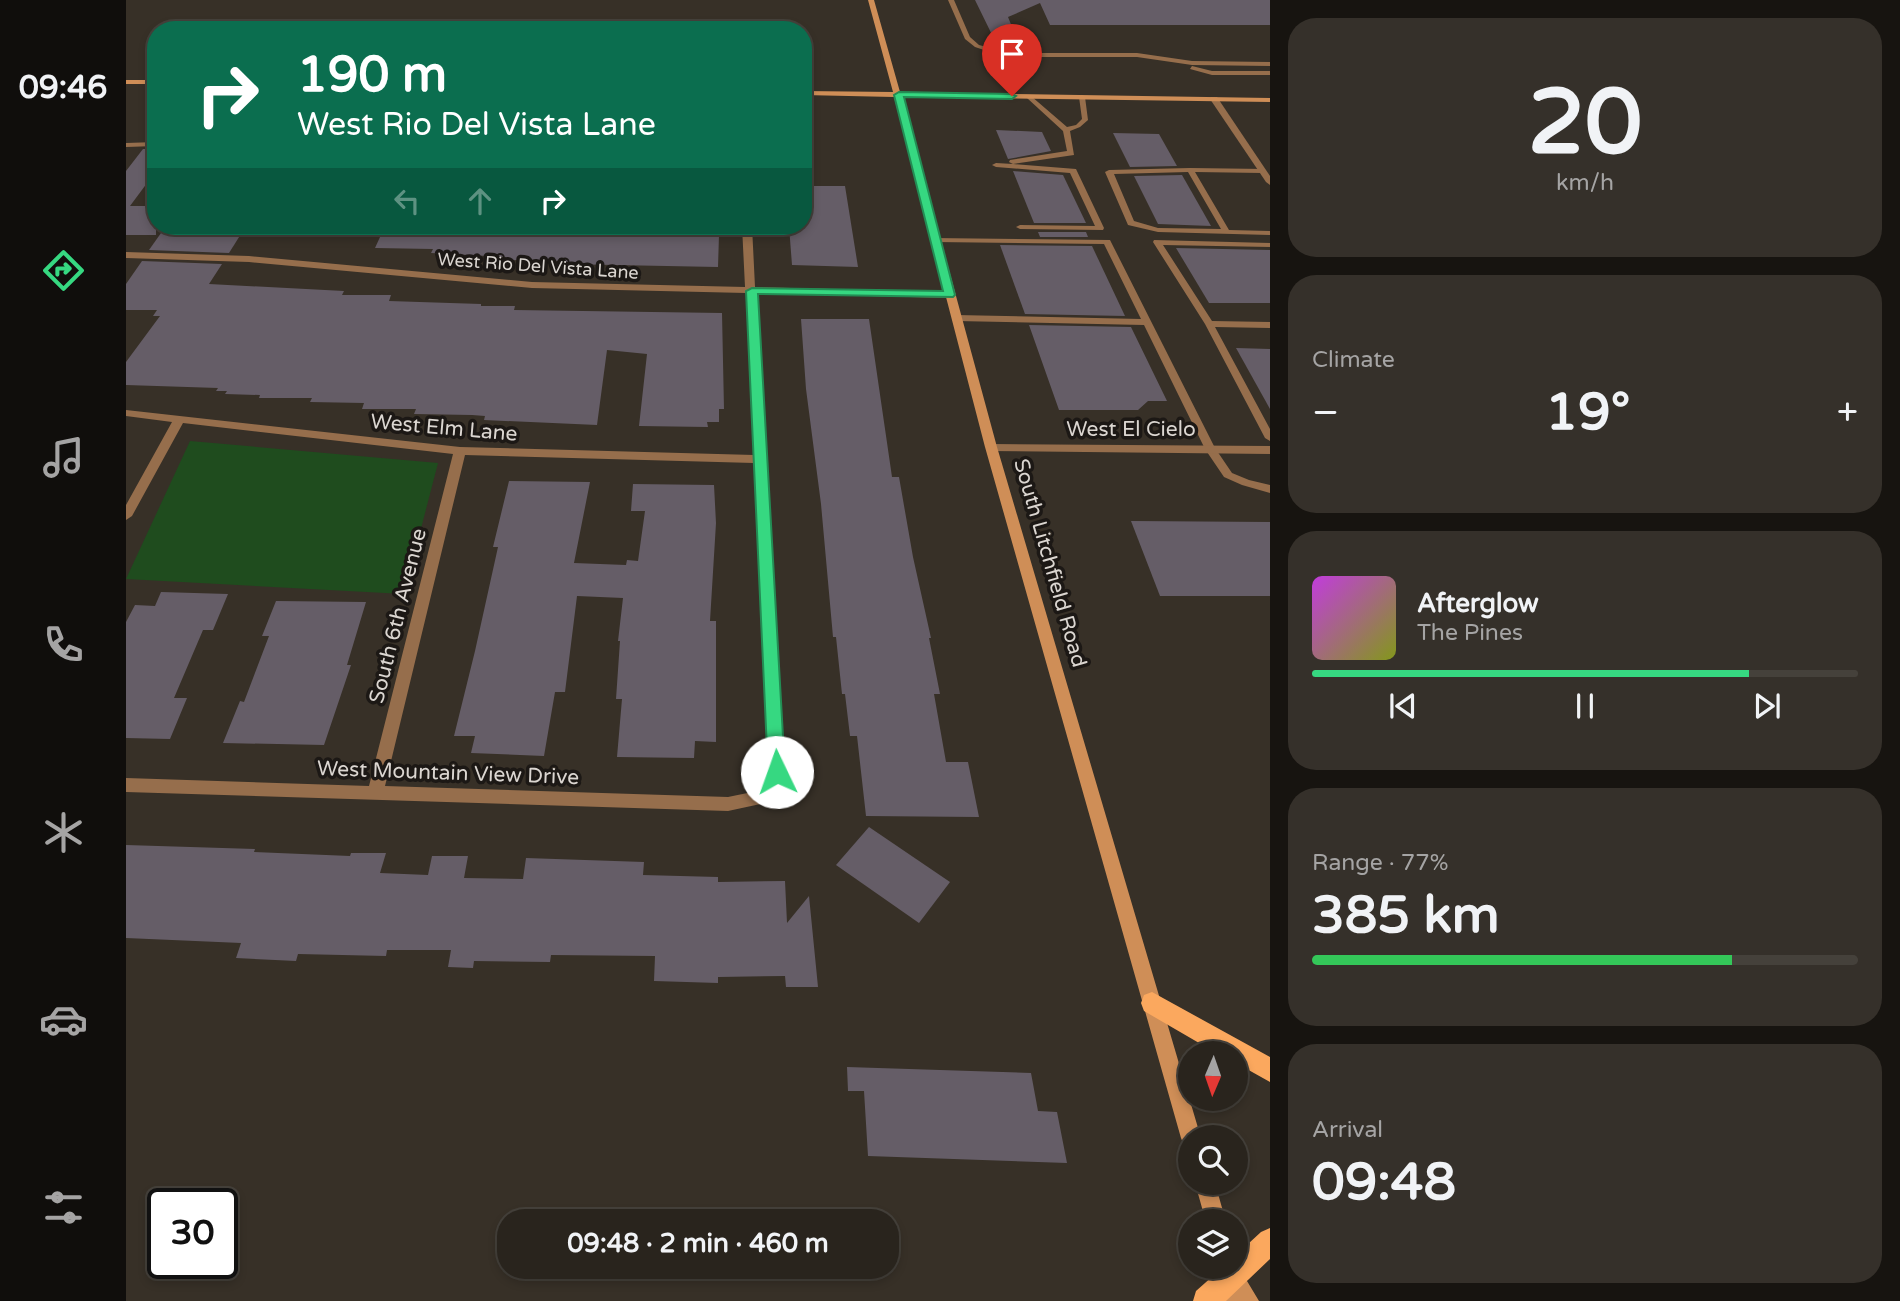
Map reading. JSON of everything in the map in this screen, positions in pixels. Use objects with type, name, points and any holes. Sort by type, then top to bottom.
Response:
[{"type":"main road","name":"South Litchfield Road","points":[[871,0],[899,95],[991,448],[1187,1125]]},
{"type":"main road","points":[[126,82],[147,82]]},
{"type":"main road","points":[[812,93],[1270,100]]},
{"type":"main road","points":[[1152,1003],[1270,1070]]},
{"type":"main road","points":[[1206,1301],[1232,1282],[1270,1241]]},
{"type":"main road","points":[[1232,1282],[1248,1301]]},
{"type":"street","points":[[1214,99],[1270,182]]},
{"type":"street","points":[[126,145],[147,144]]},
{"type":"street","points":[[748,235],[760,459]]},
{"type":"street","name":"West Rio Del Vista Lane","points":[[126,255],[249,258],[532,285],[949,295]]},
{"type":"street","name":"West Elm Lane","points":[[126,413],[460,451],[760,459]]},
{"type":"street","points":[[126,516],[180,418]]},
{"type":"street","name":"West El Cielo","points":[[991,448],[1270,450]]},
{"type":"street","name":"South 6th Avenue","points":[[376,792],[460,451]]},
{"type":"street","name":"West Mountain View Drive","points":[[126,785],[728,804],[768,796],[777,772],[760,459]]},
{"type":"lane","points":[[951,0],[967,38],[984,49],[1023,55],[1137,55],[1192,63],[1270,64]]},
{"type":"lane","points":[[1137,55],[1212,73],[1270,73]]},
{"type":"lane","points":[[1020,227],[1100,228],[1073,171],[996,165],[1071,153],[1066,130],[1029,97]]},
{"type":"lane","points":[[1066,130],[1078,126],[1084,120],[1082,97]]},
{"type":"lane","points":[[1190,170],[1226,232]]},
{"type":"lane","points":[[1262,171],[1109,172],[1131,223],[1158,230],[1270,233]]},
{"type":"lane","points":[[935,240],[1107,242],[1210,449],[1228,475],[1270,489]]},
{"type":"lane","points":[[1270,245],[1157,242],[1209,324],[1270,438]]},
{"type":"lane","points":[[956,318],[1147,322]]},
{"type":"lane","points":[[1209,324],[1270,325]]},
{"type":"green space","points":[[190,441],[438,463],[404,594],[126,579]]},
{"type":"building","points":[[975,0],[1270,0],[1270,25],[1050,25],[1040,3],[1008,17],[1021,49],[998,47]]},
{"type":"building","points":[[996,130],[1042,132],[1051,151],[1008,159]]},
{"type":"building","points":[[1113,133],[1159,134],[1177,166],[1130,167]]},
{"type":"building","points":[[143,149],[147,149],[147,183],[130,206],[147,206],[147,235],[126,235],[126,171]]},
{"type":"building","points":[[1013,171],[1063,175],[1086,223],[1034,223]]},
{"type":"building","points":[[1182,175],[1211,226],[1158,224],[1134,176]]},
{"type":"building","points":[[812,186],[845,186],[858,267],[792,265],[790,235],[812,235]]},
{"type":"building","points":[[1038,232],[1086,232],[1088,237],[1040,237]]},
{"type":"building","points":[[160,235],[240,235],[229,253],[149,250]]},
{"type":"building","points":[[381,235],[719,235],[718,267],[563,264],[563,261],[505,260],[506,257],[431,253],[433,249],[375,248]]},
{"type":"building","points":[[1000,245],[1092,246],[1125,316],[1025,314]]},
{"type":"building","points":[[1176,248],[1270,250],[1270,303],[1209,303]]},
{"type":"building","points":[[142,261],[222,264],[209,284],[344,291],[342,295],[391,295],[389,301],[515,306],[514,310],[722,313],[724,409],[719,409],[719,422],[707,422],[708,427],[639,426],[647,354],[607,350],[597,425],[484,420],[485,416],[472,415],[414,414],[416,409],[362,409],[364,403],[310,402],[312,398],[259,398],[260,395],[225,394],[227,391],[216,391],[218,388],[126,385],[126,362],[160,316],[153,316],[157,310],[126,310],[126,284]]},
{"type":"building","points":[[801,319],[869,319],[892,477],[899,477],[931,638],[940,694],[934,694],[946,762],[968,762],[979,817],[866,816],[857,736],[850,736],[836,637],[833,637]]},
{"type":"building","points":[[1029,325],[1131,327],[1167,401],[1148,401],[1138,410],[1059,410]]},
{"type":"building","points":[[1236,348],[1270,349],[1270,409]]},
{"type":"building","points":[[509,481],[590,482],[574,563],[626,565],[627,560],[638,561],[645,511],[631,511],[633,484],[714,485],[716,523],[710,621],[716,621],[716,742],[695,741],[694,758],[617,757],[622,699],[616,699],[618,641],[623,598],[577,596],[565,692],[555,692],[544,756],[471,753],[475,736],[454,736],[498,547],[493,547]]},
{"type":"building","points":[[1131,521],[1270,522],[1270,596],[1160,596]]},
{"type":"building","points":[[161,592],[228,594],[213,630],[203,630],[174,698],[187,698],[170,739],[126,738],[126,622],[135,605],[155,606]]},
{"type":"building","points":[[276,601],[366,602],[347,665],[351,665],[324,745],[223,743],[240,701],[244,702],[269,636],[262,636]]},
{"type":"building","points":[[869,827],[950,882],[919,923],[836,865]]},
{"type":"building","points":[[126,845],[255,849],[254,852],[350,856],[351,853],[386,853],[380,873],[428,875],[432,856],[468,856],[464,878],[523,879],[526,858],[644,862],[643,875],[718,877],[718,882],[785,881],[787,923],[809,896],[818,987],[786,987],[785,976],[718,977],[718,983],[654,981],[655,956],[551,955],[550,962],[474,961],[473,968],[448,967],[451,950],[387,950],[386,956],[298,954],[296,961],[236,958],[241,943],[126,938]]},
{"type":"building","points":[[847,1067],[1031,1073],[1038,1111],[1057,1112],[1067,1163],[868,1156],[864,1091],[848,1091]]},
{"type":"route","points":[[777,772],[752,291],[949,295],[899,95],[1012,96]]}]
